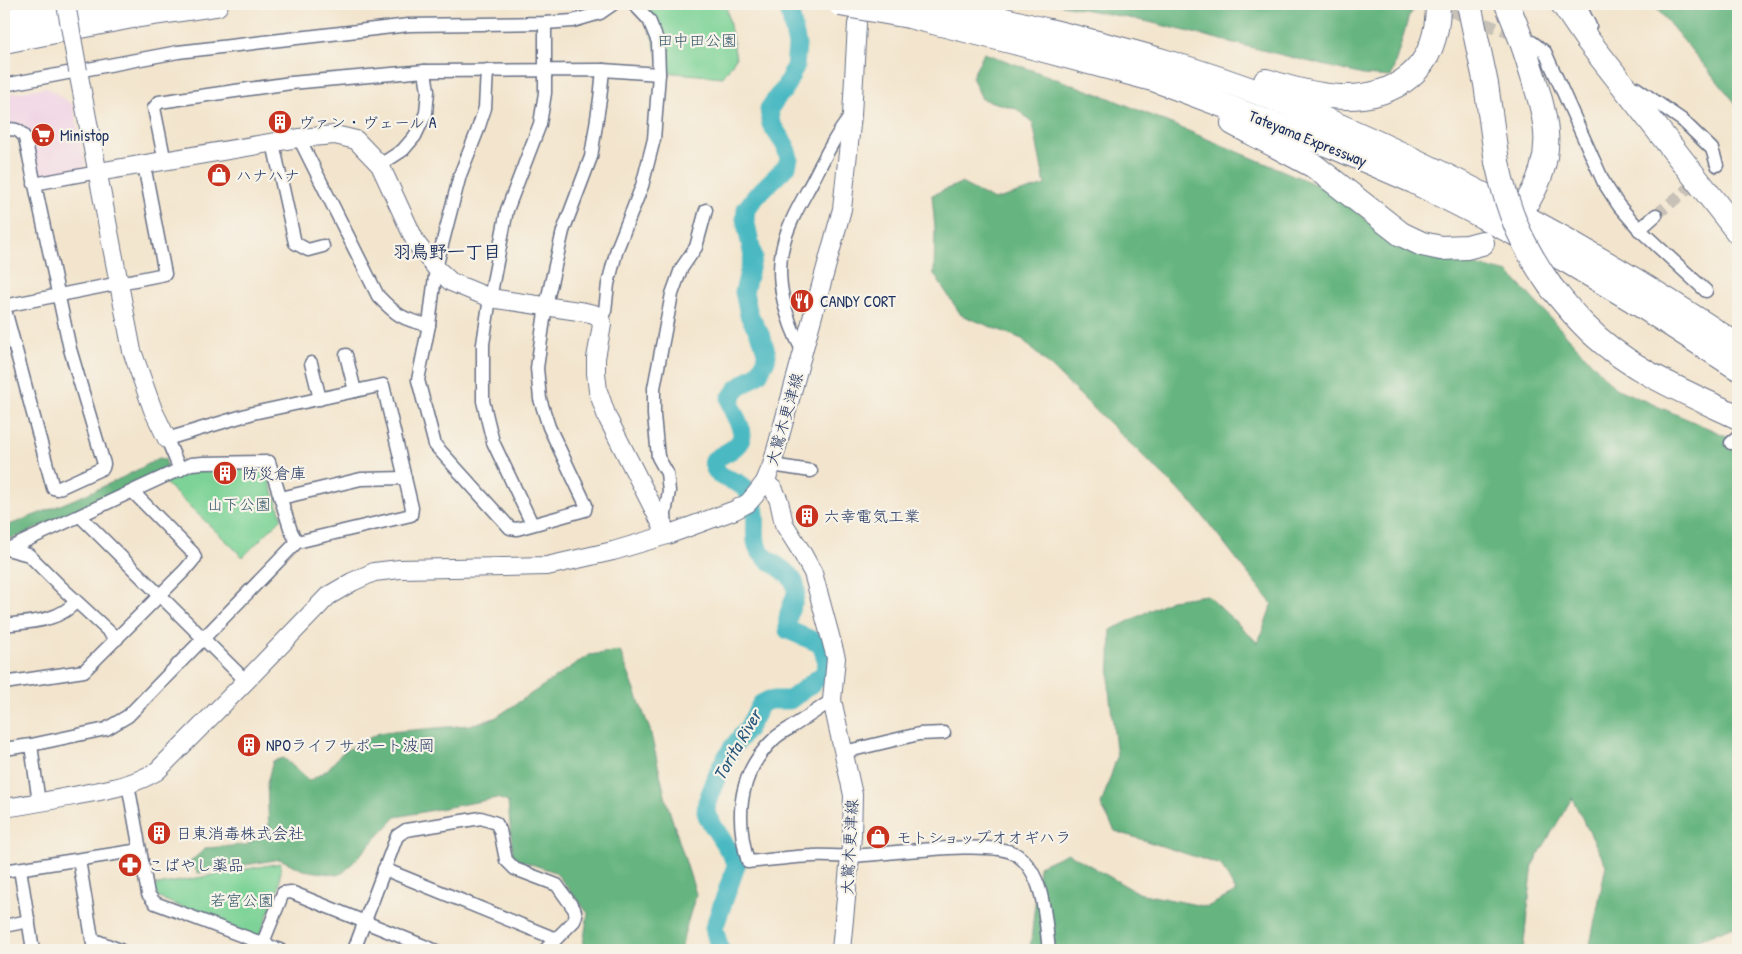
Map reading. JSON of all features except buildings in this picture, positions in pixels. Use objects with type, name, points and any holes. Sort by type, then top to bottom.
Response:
[{"type":"highway","points":[[4,21],[98,4]]},
{"type":"highway","points":[[4,41],[127,17],[216,4]]},
{"type":"highway","name":"Tateyama Expressway","points":[[840,4],[909,16],[1156,80],[1329,144],[1413,181],[1569,262],[1631,299],[1738,368]]},
{"type":"highway","name":"Tateyama Expressway","points":[[937,4],[1112,47],[1186,68],[1279,100],[1337,125],[1485,196],[1578,246],[1738,346]]},
{"type":"highway","points":[[969,4],[1130,39],[1282,86],[1311,93],[1347,97],[1378,94],[1393,88],[1416,71],[1426,59],[1432,46],[1437,25],[1438,4]]},
{"type":"highway","points":[[1469,4],[1484,76],[1497,162],[1504,192],[1524,244],[1552,287],[1584,326],[1616,353],[1655,378],[1738,417]]},
{"type":"highway","points":[[1508,4],[1524,44],[1543,108],[1546,128],[1542,172],[1538,185],[1529,199]]},
{"type":"highway","points":[[1563,4],[1586,38],[1738,232]]},
{"type":"highway","points":[[1156,80],[1176,98],[1244,127],[1314,166],[1401,234],[1422,244],[1441,248],[1467,247],[1482,243]]},
{"type":"street","points":[[66,4],[132,351],[153,410],[180,470]]},
{"type":"street","points":[[4,85],[178,52],[408,25],[573,21],[600,13],[614,4]]},
{"type":"street","points":[[600,318],[605,311],[608,284],[617,249],[642,186],[654,139],[659,74],[658,42],[649,20],[634,4]]},
{"type":"street","points":[[1579,4],[1593,32],[1638,91],[1682,120],[1712,149],[1717,165]]},
{"type":"street","points":[[532,524],[493,442],[483,401],[483,344],[507,210],[540,124],[545,94],[546,23]]},
{"type":"street","name":"大鷲木更津線","points":[[842,950],[853,795],[832,700],[836,658],[812,572],[784,524],[779,500],[774,490],[765,482],[772,465],[842,209],[852,115],[857,24]]},
{"type":"street","points":[[1532,42],[1545,52],[1604,183],[1619,206],[1639,230],[1706,291]]},
{"type":"street","points":[[487,70],[484,108],[477,132],[460,175],[436,268],[418,380],[435,444],[510,528],[517,529],[585,510],[586,505],[549,427],[540,399],[537,368],[546,305],[563,231],[591,157],[603,70]]},
{"type":"street","points":[[165,162],[154,108],[159,102],[291,83],[425,71],[603,70],[659,74]]},
{"type":"street","points":[[380,165],[403,150],[415,136],[426,112],[428,91],[425,71]]},
{"type":"street","points":[[803,352],[795,338],[780,278],[780,261],[783,245],[791,223],[840,129],[852,115]]},
{"type":"street","points":[[4,130],[14,128],[21,132],[25,138],[34,184],[58,295],[70,349],[104,464],[103,468],[57,490],[52,488],[4,306],[58,295],[119,284],[165,274],[144,165]]},
{"type":"street","points":[[34,184],[298,138],[335,134],[356,140],[380,165],[416,243],[436,268],[451,282],[490,298],[586,312],[600,318],[602,332],[596,358],[598,391],[607,416],[666,534]]},
{"type":"street","points":[[298,138],[378,296],[392,311],[409,321],[428,325]]},
{"type":"street","points":[[272,143],[295,243],[308,250],[323,246]]},
{"type":"street","points":[[666,534],[664,514],[669,490],[667,473],[658,457],[654,415],[654,388],[672,294],[681,269],[696,246],[706,210]]},
{"type":"street","points":[[1639,230],[1656,215]]},
{"type":"street","points":[[346,355],[354,391]]},
{"type":"street","points":[[311,363],[320,399]]},
{"type":"street","points":[[4,749],[106,730],[113,726],[128,716],[297,542],[411,515],[412,508],[383,385],[253,413],[166,439]]},
{"type":"street","points":[[6,549],[191,464],[204,463],[269,462],[291,530],[297,542]]},
{"type":"street","points":[[772,465],[811,471]]},
{"type":"street","points":[[281,498],[361,479],[405,478]]},
{"type":"street","points":[[4,808],[38,803],[143,780],[157,771],[328,596],[374,572],[428,568],[547,566],[613,551],[735,510],[748,503],[765,482]]},
{"type":"street","points":[[4,683],[84,671],[186,570],[195,558],[193,553],[133,492]]},
{"type":"street","points":[[80,516],[246,681]]},
{"type":"street","points":[[6,549],[29,555],[117,639]]},
{"type":"street","points":[[4,625],[50,618],[70,609],[76,601]]},
{"type":"street","points":[[832,700],[774,738],[749,774],[742,795],[740,816],[743,847],[748,862],[965,847],[1002,849],[1017,854],[1036,879],[1042,894],[1049,950]]},
{"type":"street","points":[[844,752],[919,734],[944,733]]},
{"type":"street","points":[[31,745],[38,803]]},
{"type":"street","points":[[128,784],[148,894],[155,903],[261,947],[280,950]]},
{"type":"street","points":[[354,950],[397,836],[406,830],[481,818],[496,822],[500,830],[506,860],[515,869],[557,885],[574,909],[576,915],[574,921],[545,950]]},
{"type":"street","points":[[4,872],[140,850]]},
{"type":"street","points":[[79,860],[93,945],[120,950]]},
{"type":"street","points":[[20,869],[33,950]]},
{"type":"street","points":[[384,869],[556,939]]},
{"type":"street","points":[[261,947],[283,893],[290,892],[434,950]]},
{"type":"street","points":[[4,926],[28,921]]},
{"type":"shaded area","points":[[46,87],[73,105],[85,164],[81,171],[42,178],[38,176],[25,125],[9,127],[4,95]]},
{"type":"green space","name":"田中田公園","points":[[642,4],[726,4],[736,58],[723,77],[663,72]]},
{"type":"green space","points":[[1058,4],[1418,4],[1409,16],[1391,77],[1363,75],[1149,22]]},
{"type":"green space","points":[[1653,4],[1738,4],[1738,106]]},
{"type":"green space","points":[[984,53],[1107,97],[1329,190],[1401,247],[1509,273],[1615,388],[1738,441],[1738,945],[1733,926],[1675,950],[1589,950],[1606,865],[1572,798],[1533,864],[1523,950],[1030,950],[1039,866],[1068,853],[1138,893],[1207,907],[1236,892],[1221,865],[1115,831],[1101,805],[1117,757],[1109,690],[1111,630],[1171,600],[1207,595],[1258,643],[1272,604],[1195,506],[1022,339],[961,315],[934,274],[935,229],[932,195],[961,183],[994,200],[1045,185],[1033,123],[1017,109],[982,99],[972,77]]},
{"type":"green space","points":[[159,458],[165,459],[167,466],[164,470],[19,536],[4,540],[4,527],[103,487]]},
{"type":"green space","name":"山下公園","points":[[261,466],[266,471],[282,518],[243,557],[165,483],[197,469]]},
{"type":"green space","points":[[620,651],[650,730],[666,800],[696,894],[681,950],[582,950],[588,913],[555,872],[513,858],[508,802],[497,798],[396,817],[344,872],[337,875],[303,870],[280,859],[198,873],[190,862],[206,848],[246,845],[269,831],[267,783],[273,761],[284,758],[309,781],[327,770],[343,752],[379,733],[470,725],[495,718],[589,655]]},
{"type":"green space","name":"若宮公園","points":[[281,863],[279,887],[260,934],[253,935],[159,898],[152,886]]},
{"type":"waterway","name":"Torita River","points":[[720,950],[714,928],[737,863],[708,818],[706,812],[707,802],[721,766],[748,728],[761,704],[769,700],[790,700],[825,673],[826,659],[821,644],[788,630],[788,615],[796,593],[794,582],[785,572],[767,559],[758,548],[755,512],[749,494],[744,487],[718,473],[714,468],[713,461],[731,450],[740,441],[742,432],[730,399],[737,389],[759,373],[767,355],[762,338],[749,315],[744,292],[753,256],[745,219],[746,209],[756,196],[787,166],[789,158],[785,145],[771,124],[769,109],[784,90],[795,67],[797,45],[788,4]]},
{"type":"tunnel","points":[[1434,5],[1521,37]]},
{"type":"tunnel","points":[[1656,215],[1717,165]]},
{"type":"place","name":"ヴァン・ヴェール A","points":[[280,122]]},
{"type":"place","name":"Ministop","points":[[43,135]]},
{"type":"place","name":"ハナハナ","points":[[219,175]]},
{"type":"place","name":"CANDY CORT","points":[[802,301]]},
{"type":"place","name":"防災倉庫","points":[[225,473]]},
{"type":"place","name":"六幸電気工業","points":[[807,516]]},
{"type":"place","name":"NPOライフサポート波岡","points":[[249,745]]},
{"type":"place","name":"日東消毒株式会社","points":[[159,833]]},
{"type":"place","name":"モトショップオオギハラ","points":[[878,837]]},
{"type":"place","name":"こばやし薬品","points":[[130,865]]},
{"type":"district","name":"羽鳥野一丁目","points":[[447,251]]}]
